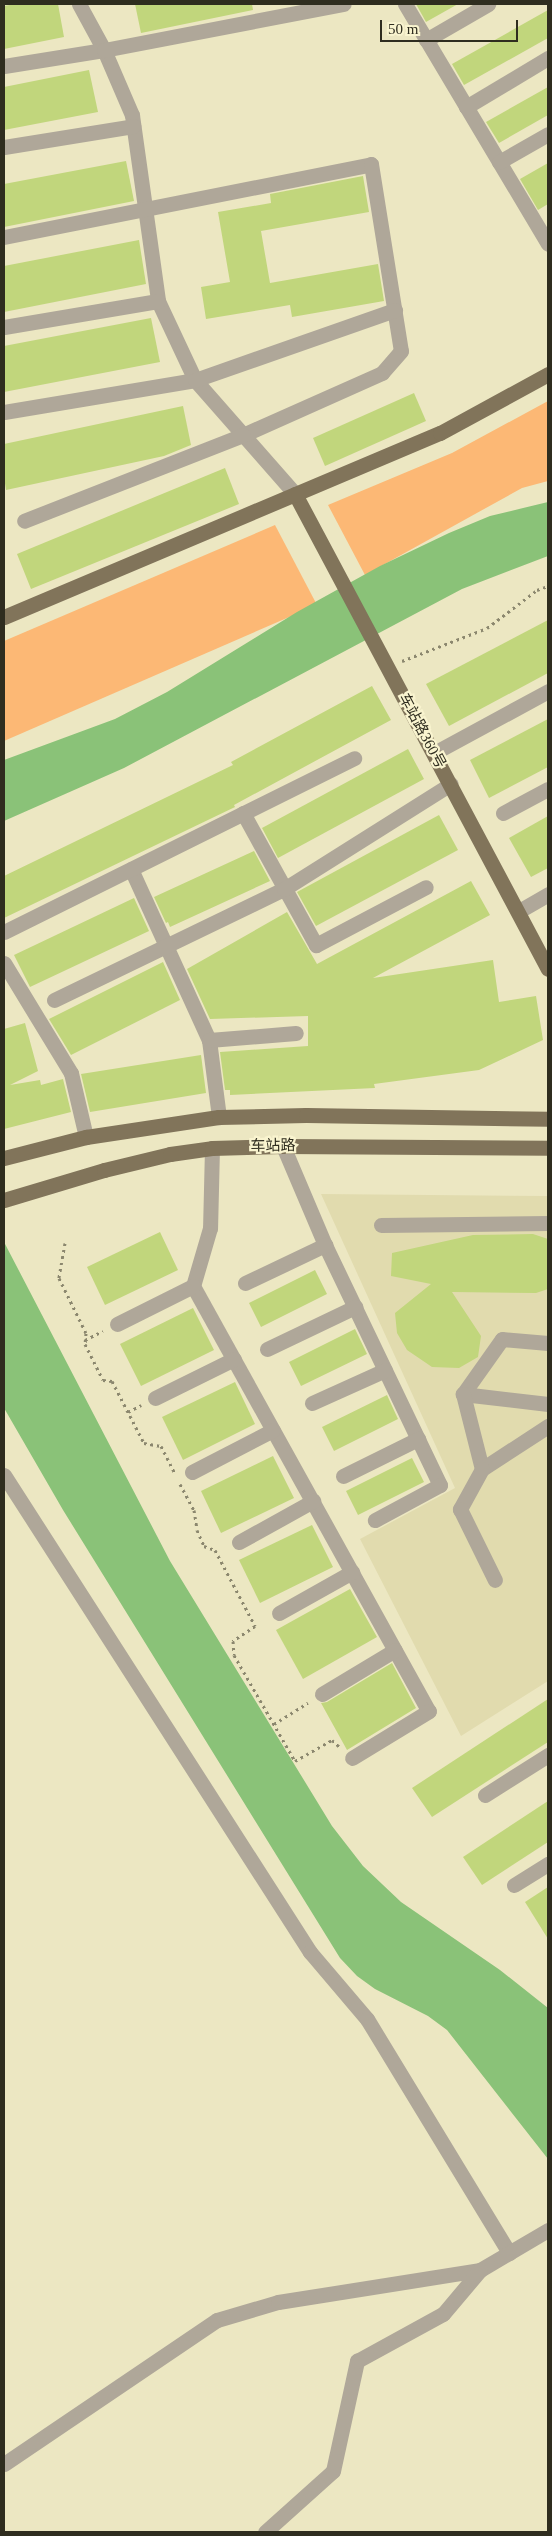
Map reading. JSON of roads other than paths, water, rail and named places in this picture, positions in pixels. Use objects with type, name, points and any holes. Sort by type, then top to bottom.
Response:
[{"type":"main road","points":[[4,617],[440,433],[548,374]]},
{"type":"main road","name":"车站路360号","points":[[294,494],[548,968]]},
{"type":"main road","name":"车站路","points":[[4,1158],[86,1137],[219,1116],[306,1115],[548,1120]]},
{"type":"main road","name":"车站路","points":[[4,1200],[104,1170],[170,1154],[212,1148],[283,1146],[548,1148]]},
{"type":"street","points":[[78,4],[104,50],[132,115],[158,302],[195,380],[294,494]]},
{"type":"street","points":[[4,66],[104,50],[344,4]]},
{"type":"street","points":[[405,4],[499,162],[543,224],[548,244]]},
{"type":"street","points":[[426,40],[488,4]]},
{"type":"street","points":[[466,106],[548,58]]},
{"type":"street","points":[[4,148],[133,126]]},
{"type":"street","points":[[499,162],[548,134]]},
{"type":"street","points":[[4,237],[371,164],[401,351],[382,372],[243,435],[24,522]]},
{"type":"street","points":[[4,327],[158,302]]},
{"type":"street","points":[[4,412],[195,380],[395,310]]},
{"type":"street","points":[[434,753],[548,691]]},
{"type":"street","points":[[4,932],[354,758]]},
{"type":"street","points":[[54,1000],[284,889],[451,784]]},
{"type":"street","points":[[503,813],[548,789]]},
{"type":"street","points":[[243,813],[316,946],[426,887]]},
{"type":"street","points":[[131,868],[209,1040],[219,1116]]},
{"type":"street","points":[[519,911],[548,894]]},
{"type":"street","points":[[4,963],[71,1073],[86,1137]]},
{"type":"street","points":[[209,1040],[296,1033]]},
{"type":"street","points":[[283,1146],[325,1245],[440,1485],[375,1520]]},
{"type":"street","points":[[212,1148],[210,1228],[193,1286],[429,1711],[352,1758]]},
{"type":"street","points":[[381,1225],[548,1223]]},
{"type":"street","points":[[245,1283],[325,1245]]},
{"type":"street","points":[[117,1324],[193,1286]]},
{"type":"street","points":[[267,1349],[355,1307]]},
{"type":"street","points":[[482,1469],[463,1394],[502,1339],[548,1343]]},
{"type":"street","points":[[155,1398],[234,1359]]},
{"type":"street","points":[[312,1404],[385,1370]]},
{"type":"street","points":[[463,1394],[548,1404]]},
{"type":"street","points":[[495,1580],[460,1509],[482,1469],[548,1426]]},
{"type":"street","points":[[192,1472],[273,1430]]},
{"type":"street","points":[[344,1476],[418,1439]]},
{"type":"street","points":[[4,1475],[310,1952],[367,2019],[509,2253]]},
{"type":"street","points":[[239,1542],[313,1501]]},
{"type":"street","points":[[279,1613],[352,1572]]},
{"type":"street","points":[[322,1694],[395,1650]]},
{"type":"street","points":[[485,1795],[548,1755]]},
{"type":"street","points":[[514,1885],[548,1864]]},
{"type":"street","points":[[265,2532],[333,2471],[357,2361],[443,2314],[480,2270],[548,2230]]},
{"type":"street","points":[[4,2464],[217,2320],[278,2302],[480,2270]]}]
